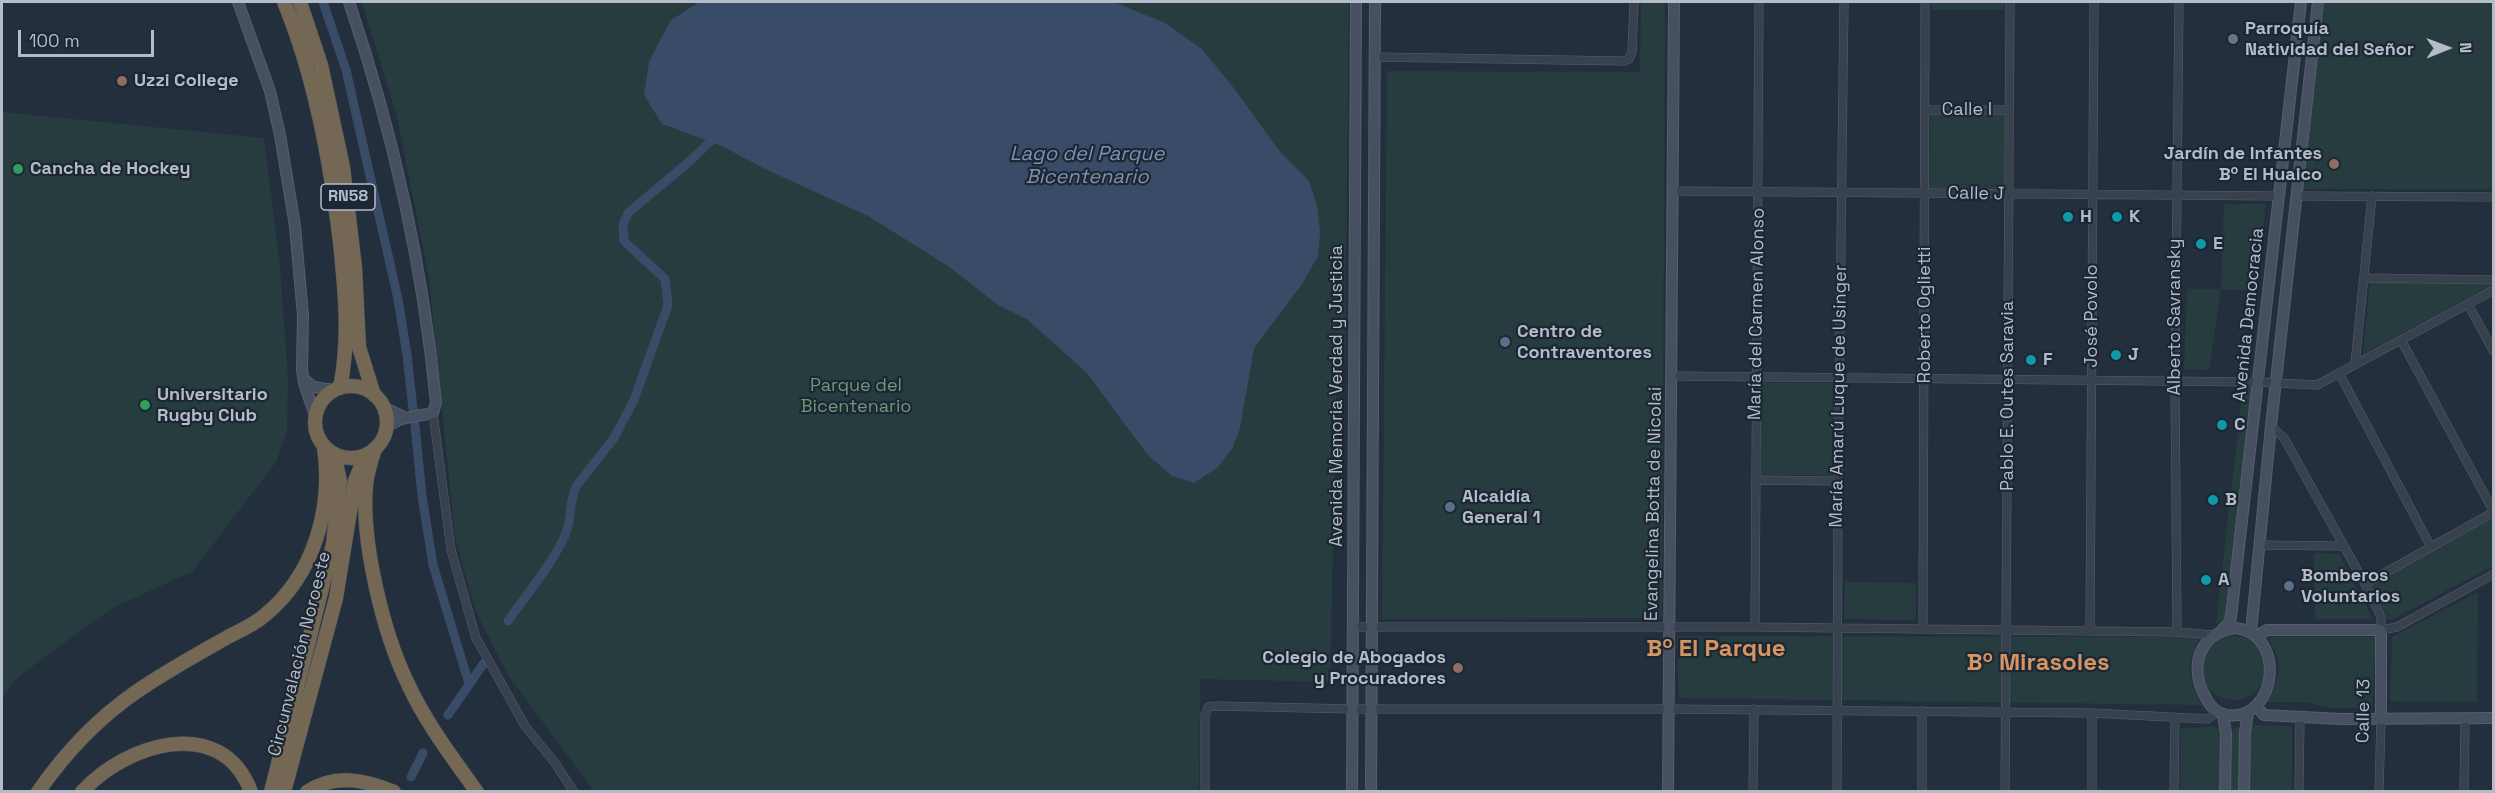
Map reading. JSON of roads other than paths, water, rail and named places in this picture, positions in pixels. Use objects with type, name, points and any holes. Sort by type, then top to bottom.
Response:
[{"type":"highway","name":"RN58","points":[[284,2],[315,100],[327,152],[336,212],[344,282],[346,344],[338,389]]},
{"type":"highway","name":"RN58","points":[[300,2],[321,65],[341,155],[352,228],[359,347],[374,395],[383,407],[386,427]]},
{"type":"highway","points":[[374,395],[352,386],[338,389],[326,396],[315,416],[318,438],[329,451],[353,459],[370,452],[380,443],[386,427]]},
{"type":"highway","points":[[38,792],[65,756],[116,707],[160,676],[250,625],[265,615],[284,597],[301,574],[320,526],[327,485],[329,451]]},
{"type":"highway","name":"Circunvalación Noroeste","points":[[272,792],[333,544],[340,480],[338,463],[329,451]]},
{"type":"highway","points":[[370,452],[366,483],[366,521],[381,604],[393,648],[408,684],[425,715],[441,742],[477,792]]},
{"type":"highway","name":"Circunvalación Noroeste","points":[[284,792],[336,598],[355,481],[370,452]]},
{"type":"highway","points":[[82,792],[108,768],[137,752],[172,744],[194,744],[213,748],[238,767],[251,792]]},
{"type":"highway","points":[[307,792],[321,784],[344,780],[366,783],[394,792]]},
{"type":"street","points":[[238,2],[270,91],[285,165],[295,226],[303,316],[303,378],[315,416]]},
{"type":"street","points":[[349,2],[382,104],[399,168],[424,302],[436,402],[433,413],[451,550],[476,638],[525,726],[574,792]]},
{"type":"street","name":"Avenida Memoria Verdad y Justicia","points":[[1352,792],[1356,2]]},
{"type":"street","name":"Avenida Memoria Verdad y Justicia","points":[[1371,792],[1375,2]]},
{"type":"street","points":[[1376,57],[1624,61],[1629,59],[1632,52],[1634,2]]},
{"type":"street","name":"Evangelina Botta de Nicolai","points":[[1668,792],[1674,2]]},
{"type":"street","name":"María del Carmen Alonso","points":[[1755,627],[1759,2]]},
{"type":"street","name":"María Amarú Luque de Usinger","points":[[1837,792],[1844,2]]},
{"type":"street","name":"Roberto Oglietti","points":[[1923,628],[1925,2]]},
{"type":"street","name":"Pablo E. Outes Saravia","points":[[2005,792],[2010,2]]},
{"type":"street","name":"José Povolo","points":[[2090,630],[2094,2]]},
{"type":"street","name":"Alberto Savransky","points":[[2177,632],[2175,380],[2179,2]]},
{"type":"street","name":"Avenida Democracia","points":[[2218,632],[2229,623],[2231,617],[2301,2]]},
{"type":"street","name":"Avenida Democracia","points":[[2254,634],[2259,544],[2275,382],[2318,2]]},
{"type":"street","name":"Calle I","points":[[1925,110],[2008,110]]},
{"type":"street","name":"Calle J","points":[[1673,191],[2278,196]]},
{"type":"street","points":[[2296,196],[2493,197]]},
{"type":"street","points":[[2355,364],[2372,196]]},
{"type":"street","points":[[2364,278],[2493,280]]},
{"type":"street","points":[[1672,376],[2175,380],[2317,385],[2493,290]]},
{"type":"street","points":[[2468,304],[2493,352]]},
{"type":"street","points":[[2365,584],[2493,512],[2401,340]]},
{"type":"street","points":[[2339,374],[2431,547]]},
{"type":"street","points":[[303,378],[313,387],[338,389]]},
{"type":"street","points":[[383,407],[406,418]]},
{"type":"street","points":[[386,427],[406,418],[433,413]]},
{"type":"street","points":[[2271,426],[2284,438],[2365,584],[2381,617],[2381,630]]},
{"type":"street","points":[[1755,480],[1838,481]]},
{"type":"street","points":[[2259,544],[2344,546]]},
{"type":"street","points":[[2254,634],[2267,630],[2381,630],[2397,627],[2493,574]]},
{"type":"street","points":[[1353,627],[1668,626],[2177,632],[2218,632],[2235,628],[2254,634],[2266,647],[2270,670],[2265,694],[2252,710],[2245,732],[2244,792]]},
{"type":"street","name":"Calle 13","points":[[2379,792],[2381,630]]},
{"type":"street","points":[[2218,632],[2203,648],[2197,671],[2203,692],[2220,713],[2226,733],[2225,792]]},
{"type":"street","points":[[1205,792],[1205,715],[1208,707],[2092,713],[2208,719],[2220,713],[2252,710],[2264,715],[2341,719],[2493,718]]},
{"type":"street","points":[[1752,792],[1754,709]]},
{"type":"street","points":[[1922,711],[1922,792]]},
{"type":"street","points":[[2092,713],[2092,792]]},
{"type":"street","points":[[2299,792],[2300,716]]},
{"type":"street","points":[[2174,792],[2175,718]]},
{"type":"street","points":[[2464,792],[2465,718]]},
{"type":"water","name":"Lago del Parque Bicentenario","points":[[699,2],[1114,2],[1165,23],[1202,49],[1281,153],[1309,181],[1317,205],[1320,232],[1318,256],[1302,284],[1254,348],[1240,428],[1232,449],[1217,468],[1194,483],[1172,476],[1147,454],[1087,373],[1027,319],[998,305],[948,266],[868,216],[765,169],[720,145],[662,124],[644,95],[649,62],[670,21]]},
{"type":"waterway","points":[[323,2],[346,70],[398,299],[413,409]]},
{"type":"waterway","points":[[508,621],[557,552],[567,530],[577,485],[614,438],[634,400],[668,305],[665,279],[624,241],[623,225],[628,213],[690,161],[719,133]]},
{"type":"waterway","points":[[415,425],[422,496],[433,565],[469,684]]},
{"type":"waterway","points":[[448,715],[484,663]]},
{"type":"waterway","points":[[411,777],[423,753]]},
{"type":"place","name":"Parroquía Natividad del Señor","points":[[2233,39]]},
{"type":"place","name":"Uzzi College","points":[[122,81]]},
{"type":"place","name":"Jardín de Infantes Bº El Huaico","points":[[2334,164]]},
{"type":"place","name":"Cancha de Hockey","points":[[18,169]]},
{"type":"place","name":"H","points":[[2068,217]]},
{"type":"place","name":"K","points":[[2117,217]]},
{"type":"place","name":"E","points":[[2201,244]]},
{"type":"place","name":"Centro de Contraventores","points":[[1505,342]]},
{"type":"place","name":"J","points":[[2116,355]]},
{"type":"place","name":"F","points":[[2031,360]]},
{"type":"place","name":"Universitario Rugby Club","points":[[145,405]]},
{"type":"place","name":"C","points":[[2222,425]]},
{"type":"place","name":"B","points":[[2213,500]]},
{"type":"place","name":"Alcaidía General 1","points":[[1450,507]]},
{"type":"place","name":"A","points":[[2206,580]]},
{"type":"place","name":"Bomberos Voluntarios","points":[[2289,586]]},
{"type":"place","name":"Colegio de Abogados y Procuradores","points":[[1458,668]]},
{"type":"district","name":"Bº El Parque","points":[[1716,649]]},
{"type":"district","name":"Bº Mirasoles","points":[[2038,663]]},
{"type":"park label","name":"Parque del Bicentenario","points":[[856,396]]}]
